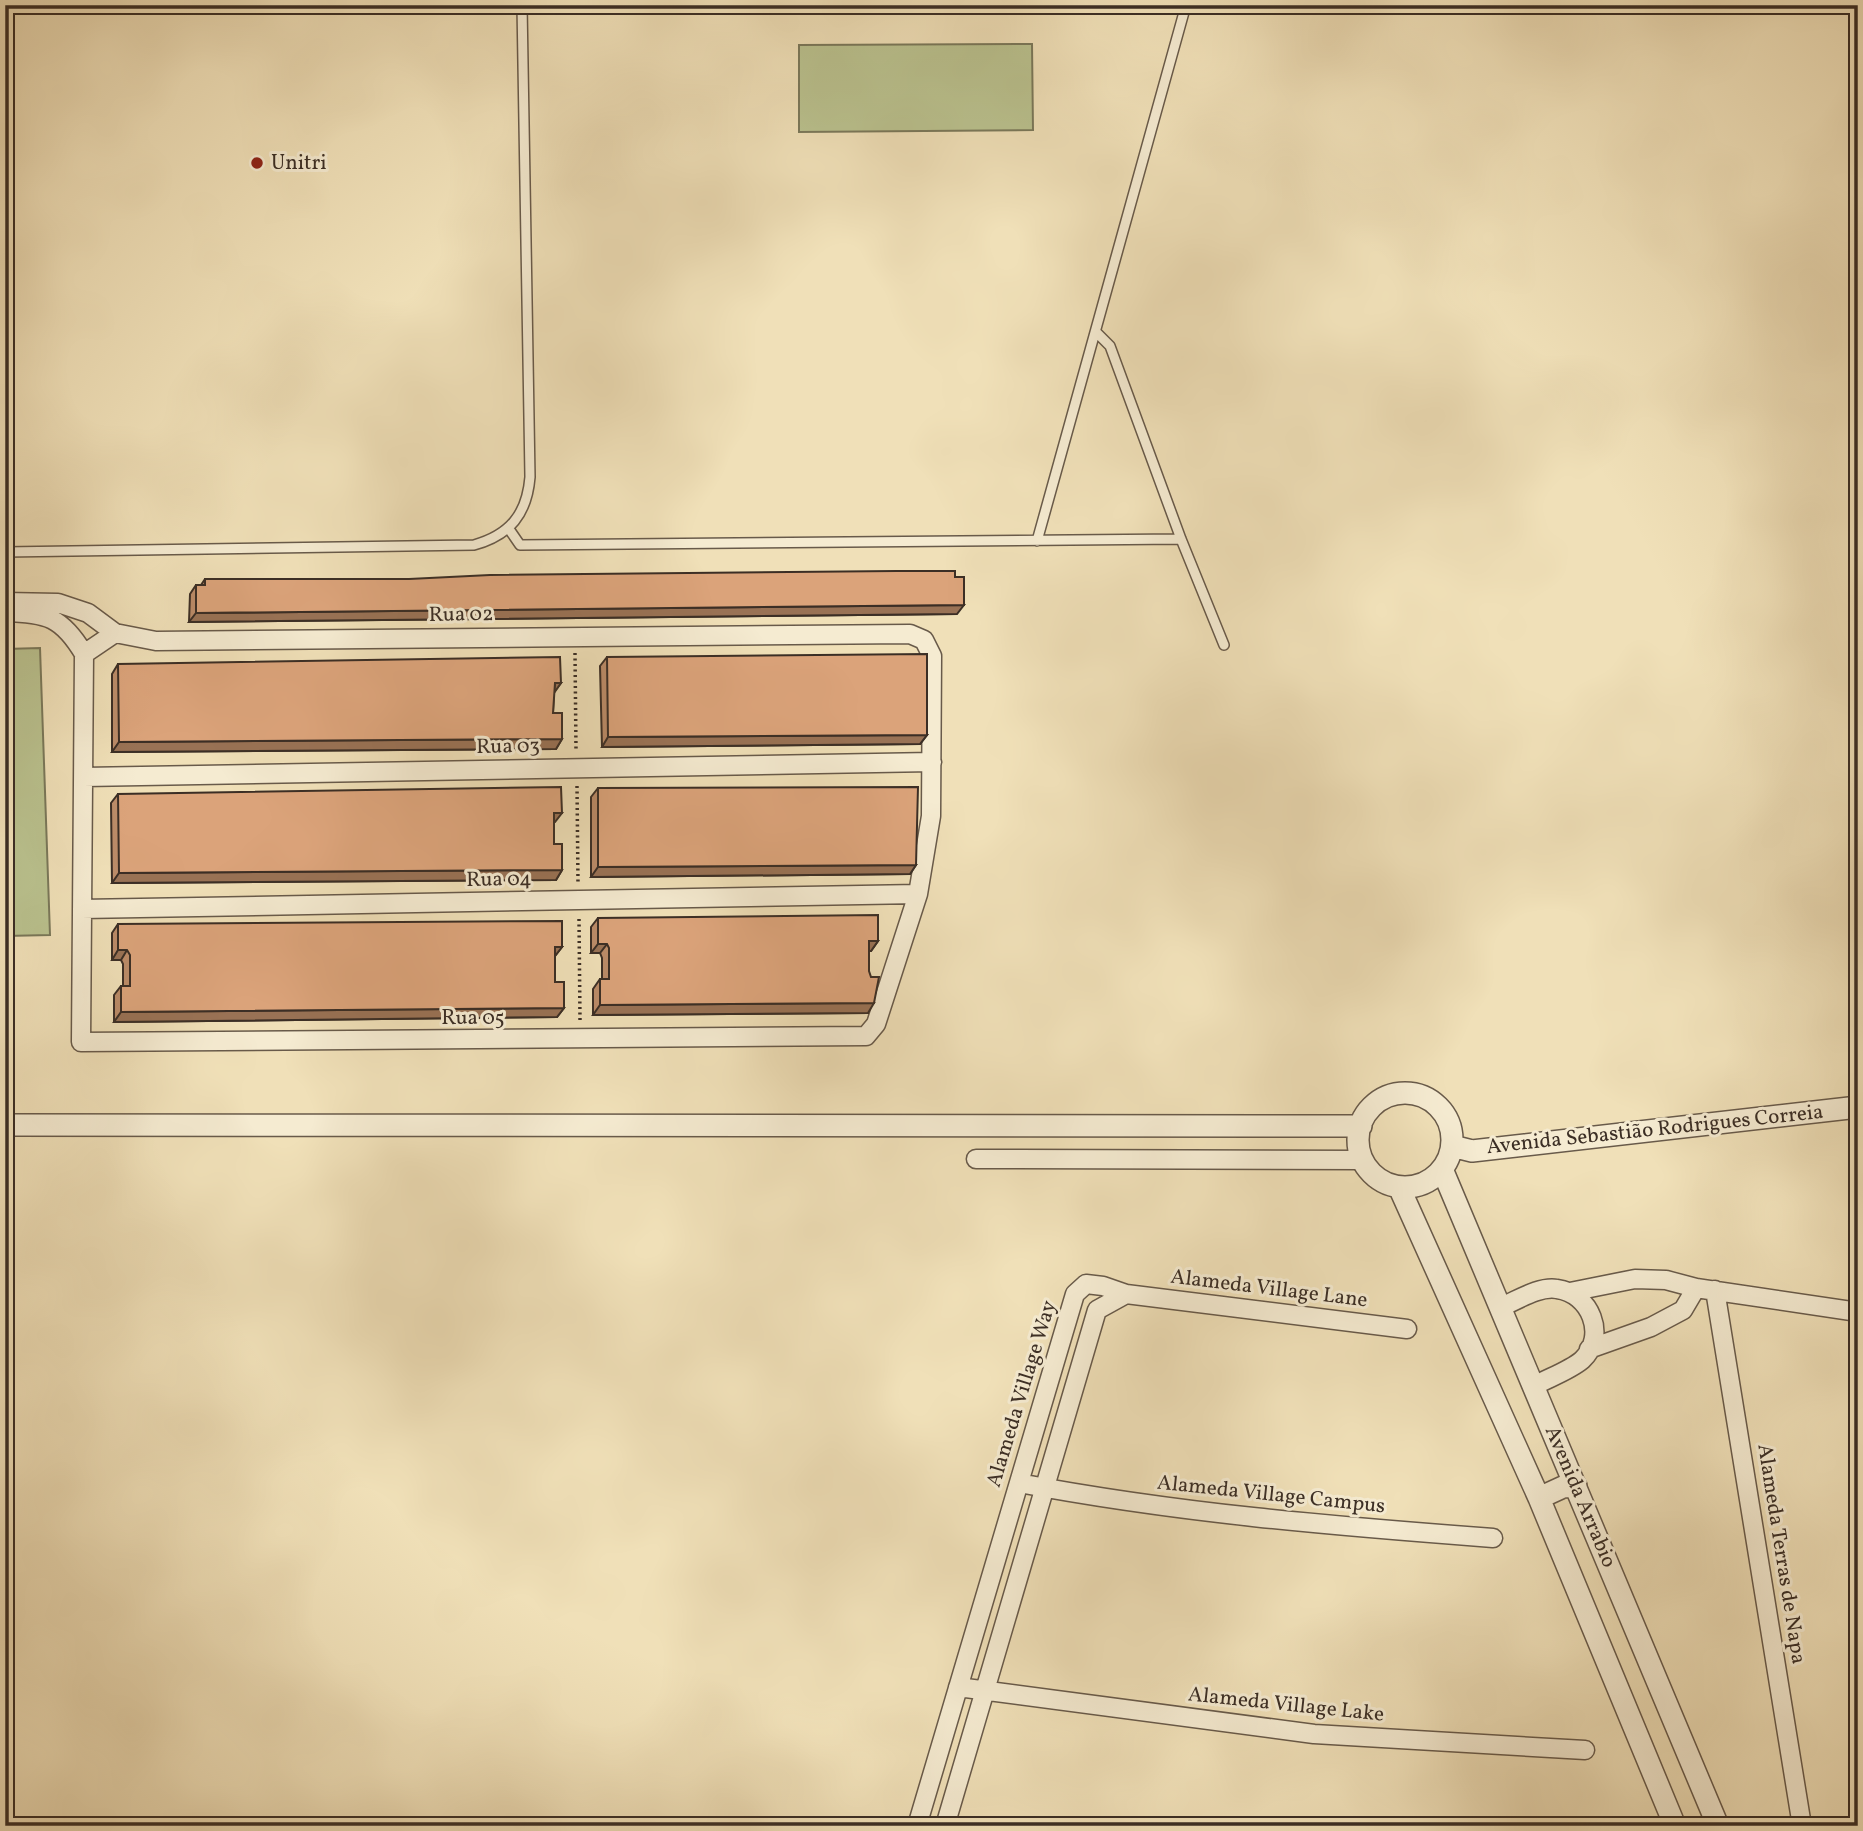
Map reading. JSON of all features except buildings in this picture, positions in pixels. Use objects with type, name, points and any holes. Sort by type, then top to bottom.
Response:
[{"type":"street","name":"Rua 02","points":[[5,602],[58,603],[88,614],[115,633],[156,641],[910,634],[924,640],[932,656],[932,762]]},
{"type":"street","points":[[5,612],[36,613],[56,620],[72,634],[84,654],[82,909]]},
{"type":"street","points":[[72,634],[88,614]]},
{"type":"street","points":[[84,654],[115,633]]},
{"type":"street","points":[[918,894],[931,816],[932,762]]},
{"type":"street","name":"Rua 03","points":[[84,777],[932,762]]},
{"type":"street","name":"Rua 04","points":[[82,909],[918,894]]},
{"type":"street","name":"Rua 05","points":[[82,909],[81,1042],[866,1036],[876,1024],[918,894]]},
{"type":"street","points":[[1397,1094],[1421,1097],[1442,1111],[1452,1134],[1452,1146],[1442,1169],[1422,1184],[1399,1187],[1378,1178],[1363,1160],[1359,1149],[1361,1126],[1366,1114],[1385,1098],[1397,1094]]},
{"type":"street","name":"Avenida Sebastião Rodrigues Correia","points":[[1452,1146],[1472,1151],[1858,1107]]},
{"type":"street","points":[[5,1125],[1361,1126]]},
{"type":"street","points":[[976,1159],[1363,1160]]},
{"type":"street","name":"Avenida Arrabio","points":[[1442,1169],[1718,1826]]},
{"type":"street","name":"Avenida Arrabio","points":[[1399,1187],[1539,1498],[1675,1826]]},
{"type":"street","points":[[1501,1307],[1543,1289],[1570,1292],[1635,1279],[1666,1280],[1696,1288],[1858,1312]]},
{"type":"street","name":"Alameda Village Way","points":[[917,1826],[1075,1294],[1086,1284],[1103,1286],[1126,1294]]},
{"type":"street","points":[[1590,1349],[1651,1327],[1683,1310],[1696,1288]]},
{"type":"street","name":"Alameda Terras de Napa","points":[[1715,1290],[1802,1826]]},
{"type":"street","points":[[1534,1386],[1581,1360],[1590,1349],[1594,1323],[1581,1300],[1570,1292]]},
{"type":"street","points":[[945,1826],[1097,1310],[1126,1294]]},
{"type":"street","name":"Alameda Village Lane","points":[[1126,1294],[1407,1329]]},
{"type":"street","name":"Alameda Village Campus","points":[[1019,1483],[1073,1495],[1275,1522],[1493,1538]]},
{"type":"street","points":[[1539,1498],[1563,1487],[1576,1486]]},
{"type":"street","name":"Alameda Village Lake","points":[[958,1687],[1314,1734],[1584,1749]]},
{"type":"lane","points":[[5,552],[474,545],[492,540],[509,529],[521,514],[528,496],[530,477],[522,5]]},
{"type":"lane","points":[[1037,541],[1186,5]]},
{"type":"lane","points":[[1096,332],[1110,346],[1181,539],[1224,645]]},
{"type":"lane","points":[[509,529],[520,545],[1181,539]]},
{"type":"path","points":[[575,637],[580,1040]]},
{"type":"green space","points":[[1032,44],[1033,130],[799,132],[799,45]]},
{"type":"green space","points":[[40,648],[50,935],[5,936],[5,649]]},
{"type":"place","name":"Unitri","points":[[257,163]]}]
